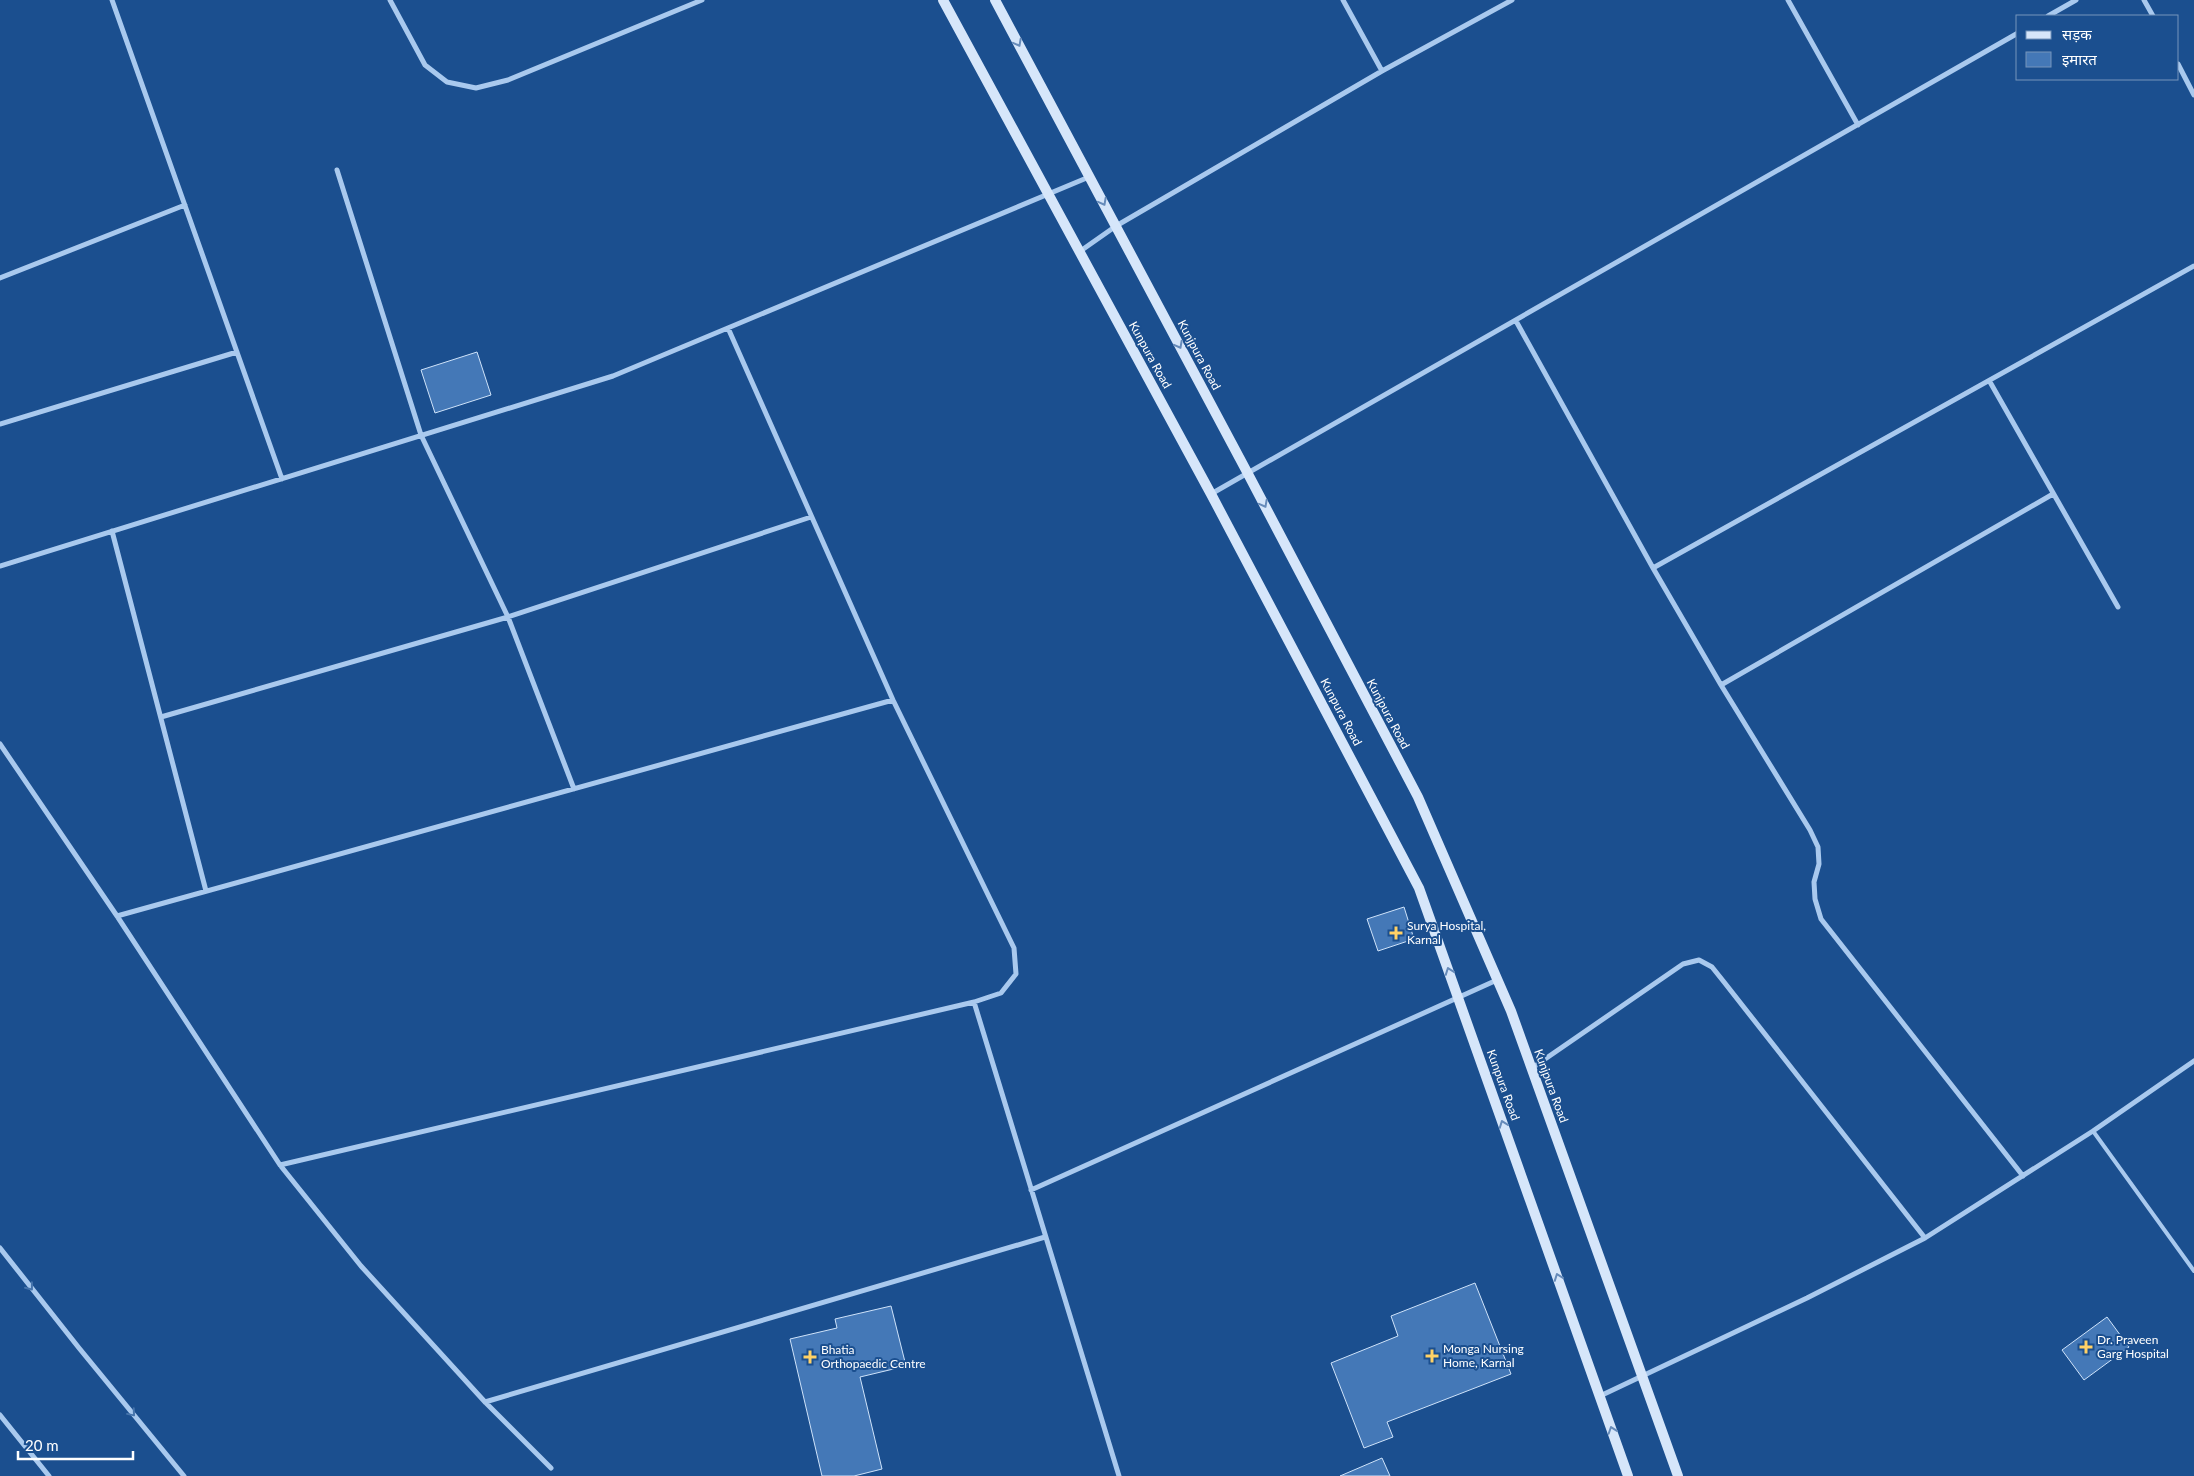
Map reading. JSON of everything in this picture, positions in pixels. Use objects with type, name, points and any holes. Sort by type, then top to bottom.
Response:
[{"type":"street","points":[[112,0],[282,479]]},
{"type":"street","points":[[390,0],[425,65],[447,82],[476,88],[508,80],[702,0]]},
{"type":"street","name":"Kunpura Road","points":[[942,0],[1211,494],[1419,888],[1628,1476]]},
{"type":"street","name":"Kunjpura Road","points":[[995,0],[1418,797],[1511,1011],[1678,1476]]},
{"type":"street","points":[[1343,0],[1382,71]]},
{"type":"street","points":[[1079,252],[1116,226],[1382,71],[1512,0]]},
{"type":"street","points":[[1788,0],[1858,125]]},
{"type":"street","points":[[2050,15],[2076,0]]},
{"type":"street","points":[[2144,0],[2152,15]]},
{"type":"street","points":[[1211,494],[2016,35]]},
{"type":"street","points":[[2179,66],[2194,95]]},
{"type":"street","points":[[337,170],[421,435],[508,617],[574,789]]},
{"type":"street","points":[[0,566],[614,376],[1090,177]]},
{"type":"street","points":[[0,278],[185,205]]},
{"type":"street","points":[[1653,568],[1990,382],[2194,266]]},
{"type":"street","points":[[1516,321],[1653,568],[1721,685],[1810,830],[1818,847],[1819,864],[1814,882],[1815,899],[1821,919],[2023,1176]]},
{"type":"street","points":[[280,1165],[974,1002],[1001,993],[1016,974],[1014,948],[893,700],[728,328]]},
{"type":"street","points":[[0,424],[237,352]]},
{"type":"street","points":[[1990,382],[2118,607]]},
{"type":"street","points":[[1721,685],[2053,494]]},
{"type":"street","points":[[161,717],[508,617],[811,516]]},
{"type":"street","points":[[112,531],[206,891]]},
{"type":"street","points":[[117,916],[893,700]]},
{"type":"street","points":[[0,744],[117,916],[280,1165],[362,1266],[485,1402],[551,1468]]},
{"type":"street","points":[[1531,1069],[1683,964],[1699,960],[1712,968],[1724,982],[1925,1238]]},
{"type":"street","points":[[1031,1190],[1497,980]]},
{"type":"street","points":[[974,1002],[1119,1476]]},
{"type":"street","points":[[1600,1396],[1807,1298],[1925,1238],[2093,1131],[2194,1061]]},
{"type":"street","points":[[485,1402],[1045,1237]]},
{"type":"street","points":[[0,1248],[184,1476]]},
{"type":"street","points":[[0,1415],[49,1476]]},
{"type":"lane","points":[[2093,1131],[2194,1271]]},
{"type":"building","points":[[477,352],[491,395],[435,413],[421,370]]},
{"type":"building","points":[[1404,907],[1414,939],[1378,951],[1367,919]]},
{"type":"building","points":[[1475,1283],[1511,1374],[1387,1422],[1393,1437],[1364,1448],[1331,1363],[1398,1336],[1391,1316]]},
{"type":"building","points":[[891,1306],[906,1366],[860,1377],[882,1469],[854,1476],[822,1476],[790,1339],[837,1328],[835,1319]]},
{"type":"building","points":[[2107,1317],[2129,1347],[2084,1380],[2062,1350]]},
{"type":"building","points":[[1382,1458],[1390,1476],[1340,1476]]},
{"type":"place","name":"Surya Hospital, Karnal","points":[[1396,933]]},
{"type":"place","name":"Dr. Praveen Garg Hospital","points":[[2086,1347]]},
{"type":"place","name":"Monga Nursing Home, Karnal","points":[[1432,1356]]},
{"type":"place","name":"Bhatia Orthopaedic Centre","points":[[810,1357]]}]
